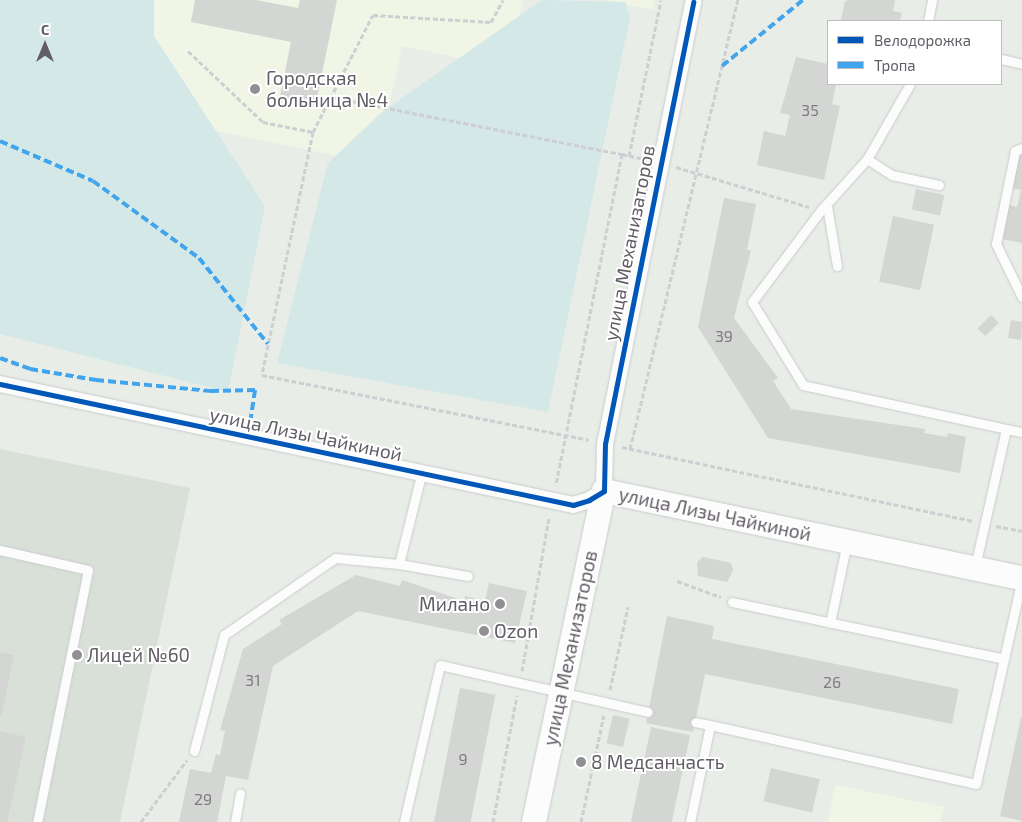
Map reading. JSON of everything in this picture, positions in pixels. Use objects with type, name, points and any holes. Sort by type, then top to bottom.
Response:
[{"type":"main road","name":"улица Лизы Чайкиной","points":[[604,491],[1022,578]]},
{"type":"main road","name":"улица Механизаторов","points":[[534,822],[604,491]]},
{"type":"street","name":"улица Механизаторов","points":[[604,491],[606,444],[691,1]]},
{"type":"street","name":"улица Лизы Чайкиной","points":[[0,384],[421,475],[573,505],[604,491]]},
{"type":"lane","points":[[928,20],[932,0]]},
{"type":"lane","points":[[1002,59],[1022,64]]},
{"type":"lane","points":[[909,85],[867,158],[824,208],[752,302],[803,385],[1022,432]]},
{"type":"lane","points":[[1022,148],[1015,151],[996,244],[1022,297]]},
{"type":"lane","points":[[867,158],[892,175],[939,185]]},
{"type":"lane","points":[[824,208],[837,266]]},
{"type":"lane","points":[[975,568],[1006,429]]},
{"type":"lane","points":[[400,564],[421,475]]},
{"type":"lane","points":[[830,623],[847,541]]},
{"type":"lane","points":[[0,550],[88,570],[37,822]]},
{"type":"lane","points":[[194,751],[224,635],[335,558],[400,564],[468,576]]},
{"type":"lane","points":[[695,722],[976,784],[1022,578]]},
{"type":"lane","points":[[732,602],[1004,660]]},
{"type":"lane","points":[[404,822],[440,665],[648,712]]},
{"type":"lane","points":[[690,822],[710,725]]},
{"type":"lane","points":[[235,822],[240,793]]},
{"type":"path","points":[[503,0],[491,22],[373,15],[313,132],[262,374],[1022,531]]},
{"type":"path","points":[[629,156],[661,0]]},
{"type":"path","points":[[630,449],[738,0]]},
{"type":"path","points":[[188,50],[262,122],[313,132]]},
{"type":"path","points":[[331,97],[660,162],[824,208]]},
{"type":"path","points":[[493,822],[552,501],[567,436],[622,154]]},
{"type":"path","points":[[677,581],[732,602]]},
{"type":"path","points":[[141,822],[194,751]]},
{"type":"shaded area","points":[[0,0],[154,0],[154,36],[265,206],[228,392],[0,334]]},
{"type":"shaded area","name":"Городская больница №4","points":[[136,0],[523,0],[508,68],[402,46],[377,164],[113,110]]},
{"type":"shaded area","points":[[542,0],[625,2],[630,17],[548,412],[277,363],[328,163],[382,112]]},
{"type":"shaded area","points":[[604,0],[655,0],[653,10]]},
{"type":"shaded area","name":"Лицей №60","points":[[0,449],[190,488],[120,822],[0,822]]},
{"type":"shaded area","points":[[835,785],[944,807],[940,822],[828,822]]},
{"type":"building","points":[[195,0],[256,0],[298,8],[300,0],[337,0],[315,108],[279,101],[291,42],[191,22]]},
{"type":"building","points":[[895,0],[893,11],[902,13],[900,20],[841,20],[845,1]]},
{"type":"building","points":[[796,57],[827,64],[827,85],[836,85],[832,104],[840,106],[824,180],[757,165],[764,131],[785,136],[790,115],[780,113]]},
{"type":"building","points":[[1018,154],[1022,155],[1022,243],[1002,239],[1009,205],[1017,207],[1021,190],[1011,188]]},
{"type":"building","points":[[916,189],[944,195],[940,216],[912,210]]},
{"type":"building","points":[[724,198],[756,204],[747,250],[751,250],[734,318],[778,378],[773,381],[791,409],[925,429],[924,433],[947,437],[948,433],[966,437],[960,473],[768,438],[698,327]]},
{"type":"building","points":[[893,216],[934,225],[920,290],[879,282]]},
{"type":"building","points":[[991,315],[999,323],[985,336],[978,328]]},
{"type":"building","points":[[1011,320],[1022,322],[1021,340],[1008,338]]},
{"type":"building","points":[[703,557],[731,563],[733,570],[727,582],[698,576],[697,562]]},
{"type":"building","points":[[356,575],[400,586],[402,580],[464,601],[465,596],[485,601],[489,583],[527,591],[515,643],[358,611],[273,666],[248,780],[226,776],[217,822],[179,822],[190,769],[211,773],[216,754],[220,755],[225,731],[220,730],[243,649],[282,624],[279,620]]},
{"type":"building","points":[[667,616],[714,626],[712,639],[959,689],[952,724],[705,674],[693,732],[646,723]]},
{"type":"building","points":[[0,652],[14,655],[1,717],[0,717]]},
{"type":"building","points":[[460,688],[495,695],[471,822],[434,822]]},
{"type":"building","points":[[613,715],[630,719],[623,747],[606,743]]},
{"type":"building","points":[[1022,717],[1022,821],[1000,816]]},
{"type":"building","points":[[651,727],[690,735],[672,822],[631,822]]},
{"type":"building","points":[[0,731],[26,737],[7,822],[0,822]]},
{"type":"building","points":[[771,768],[820,779],[812,812],[763,801]]},
{"type":"marked path","points":[[722,66],[803,0]]},
{"type":"marked path","points":[[0,141],[93,181],[199,258],[268,344]]},
{"type":"marked path","points":[[0,358],[30,369],[96,380],[211,391],[255,390],[248,437]]},
{"type":"cycle path","points":[[0,384],[573,505],[589,500],[604,491],[605,444],[693,2]]},
{"type":"place","name":"Городская больница №4","points":[[255,89]]},
{"type":"place","name":"Милано","points":[[500,604]]},
{"type":"place","name":"Ozon","points":[[484,631]]},
{"type":"place","name":"Лицей №60","points":[[77,655]]},
{"type":"place","name":"8 Медсанчасть","points":[[581,762]]}]
